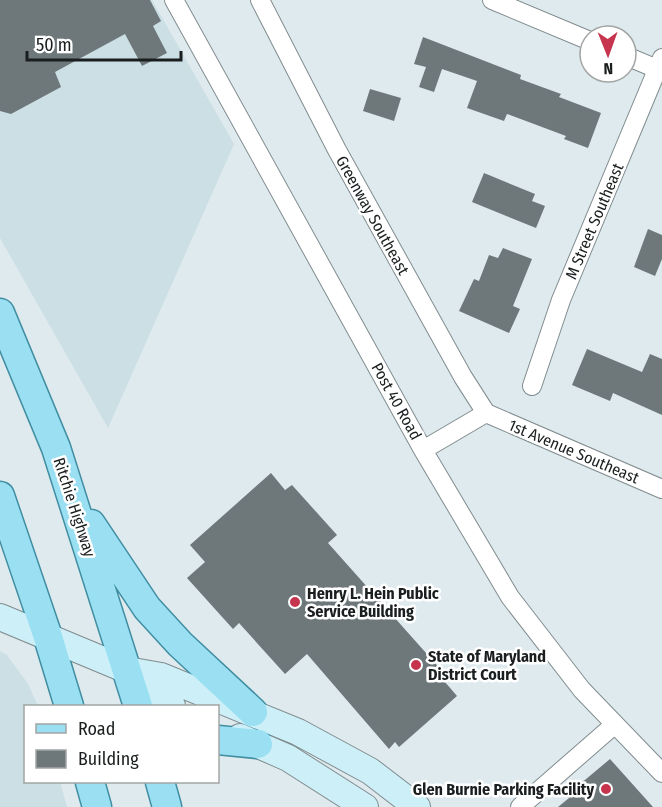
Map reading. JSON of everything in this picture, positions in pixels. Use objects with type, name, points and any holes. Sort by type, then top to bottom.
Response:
[{"type":"main road","name":"Ritchie Highway","points":[[0,313],[56,448],[138,705]]},
{"type":"main road","points":[[70,491],[147,608],[180,644],[253,712]]},
{"type":"main road","points":[[0,496],[69,705]]},
{"type":"main road","points":[[0,617],[127,670],[161,676],[298,732],[362,766],[392,786],[417,807]]},
{"type":"main road","points":[[127,670],[169,705]]},
{"type":"main road","points":[[219,728],[288,758],[365,807]]},
{"type":"main road","points":[[219,740],[258,744]]},
{"type":"main road","points":[[90,783],[97,807]]},
{"type":"street","name":"Post 40 Road","points":[[174,0],[423,450],[510,597],[552,653],[614,725],[662,773]]},
{"type":"street","points":[[492,0],[578,36]]},
{"type":"street","name":"Greenway Southeast","points":[[263,6],[337,150],[462,377],[486,413]]},
{"type":"street","points":[[638,60],[660,66]]},
{"type":"street","name":"M Street Southeast","points":[[532,386],[561,300],[660,66]]},
{"type":"street","points":[[423,450],[486,413]]},
{"type":"street","name":"1st Avenue Southeast","points":[[486,413],[662,489]]},
{"type":"street","points":[[520,807],[614,725]]},
{"type":"shaded area","points":[[0,0],[152,0],[234,144],[108,428],[0,238]]},
{"type":"shaded area","points":[[0,651],[7,655],[28,684],[38,705],[24,705],[24,783],[60,783],[67,807],[0,807]]},
{"type":"building","points":[[0,0],[150,0],[161,21],[153,26],[167,53],[142,66],[125,34],[55,72],[61,87],[11,114],[0,111]]},
{"type":"building","points":[[423,37],[521,75],[520,79],[561,94],[559,97],[601,113],[588,148],[564,139],[566,136],[507,114],[504,121],[467,108],[477,81],[442,69],[434,92],[419,87],[426,67],[414,64]]},
{"type":"building","points":[[370,89],[401,98],[394,121],[363,111]]},
{"type":"building","points":[[484,173],[535,194],[532,201],[545,206],[536,228],[472,202]]},
{"type":"building","points":[[648,229],[662,235],[662,259],[655,276],[634,267]]},
{"type":"building","points":[[503,248],[532,259],[513,306],[520,309],[509,333],[459,311],[474,279],[479,281],[489,255],[498,258]]},
{"type":"building","points":[[587,349],[642,372],[650,354],[662,359],[662,415],[613,393],[610,401],[572,385]]},
{"type":"building","name":"Henry L. Hein Public Service Building","points":[[271,473],[285,490],[292,485],[337,535],[328,543],[443,672],[439,675],[457,696],[399,747],[395,742],[389,749],[307,654],[285,674],[239,623],[233,629],[187,578],[205,562],[190,545]]},
{"type":"building","name":"Glen Burnie Parking Facility","points":[[610,759],[653,807],[558,807],[569,798],[567,795]]},
{"type":"place","name":"Henry L. Hein Public Service Building","points":[[295,602]]},
{"type":"place","name":"State of Maryland District Court","points":[[416,665]]},
{"type":"place","name":"Glen Burnie Parking Facility","points":[[606,789]]}]
